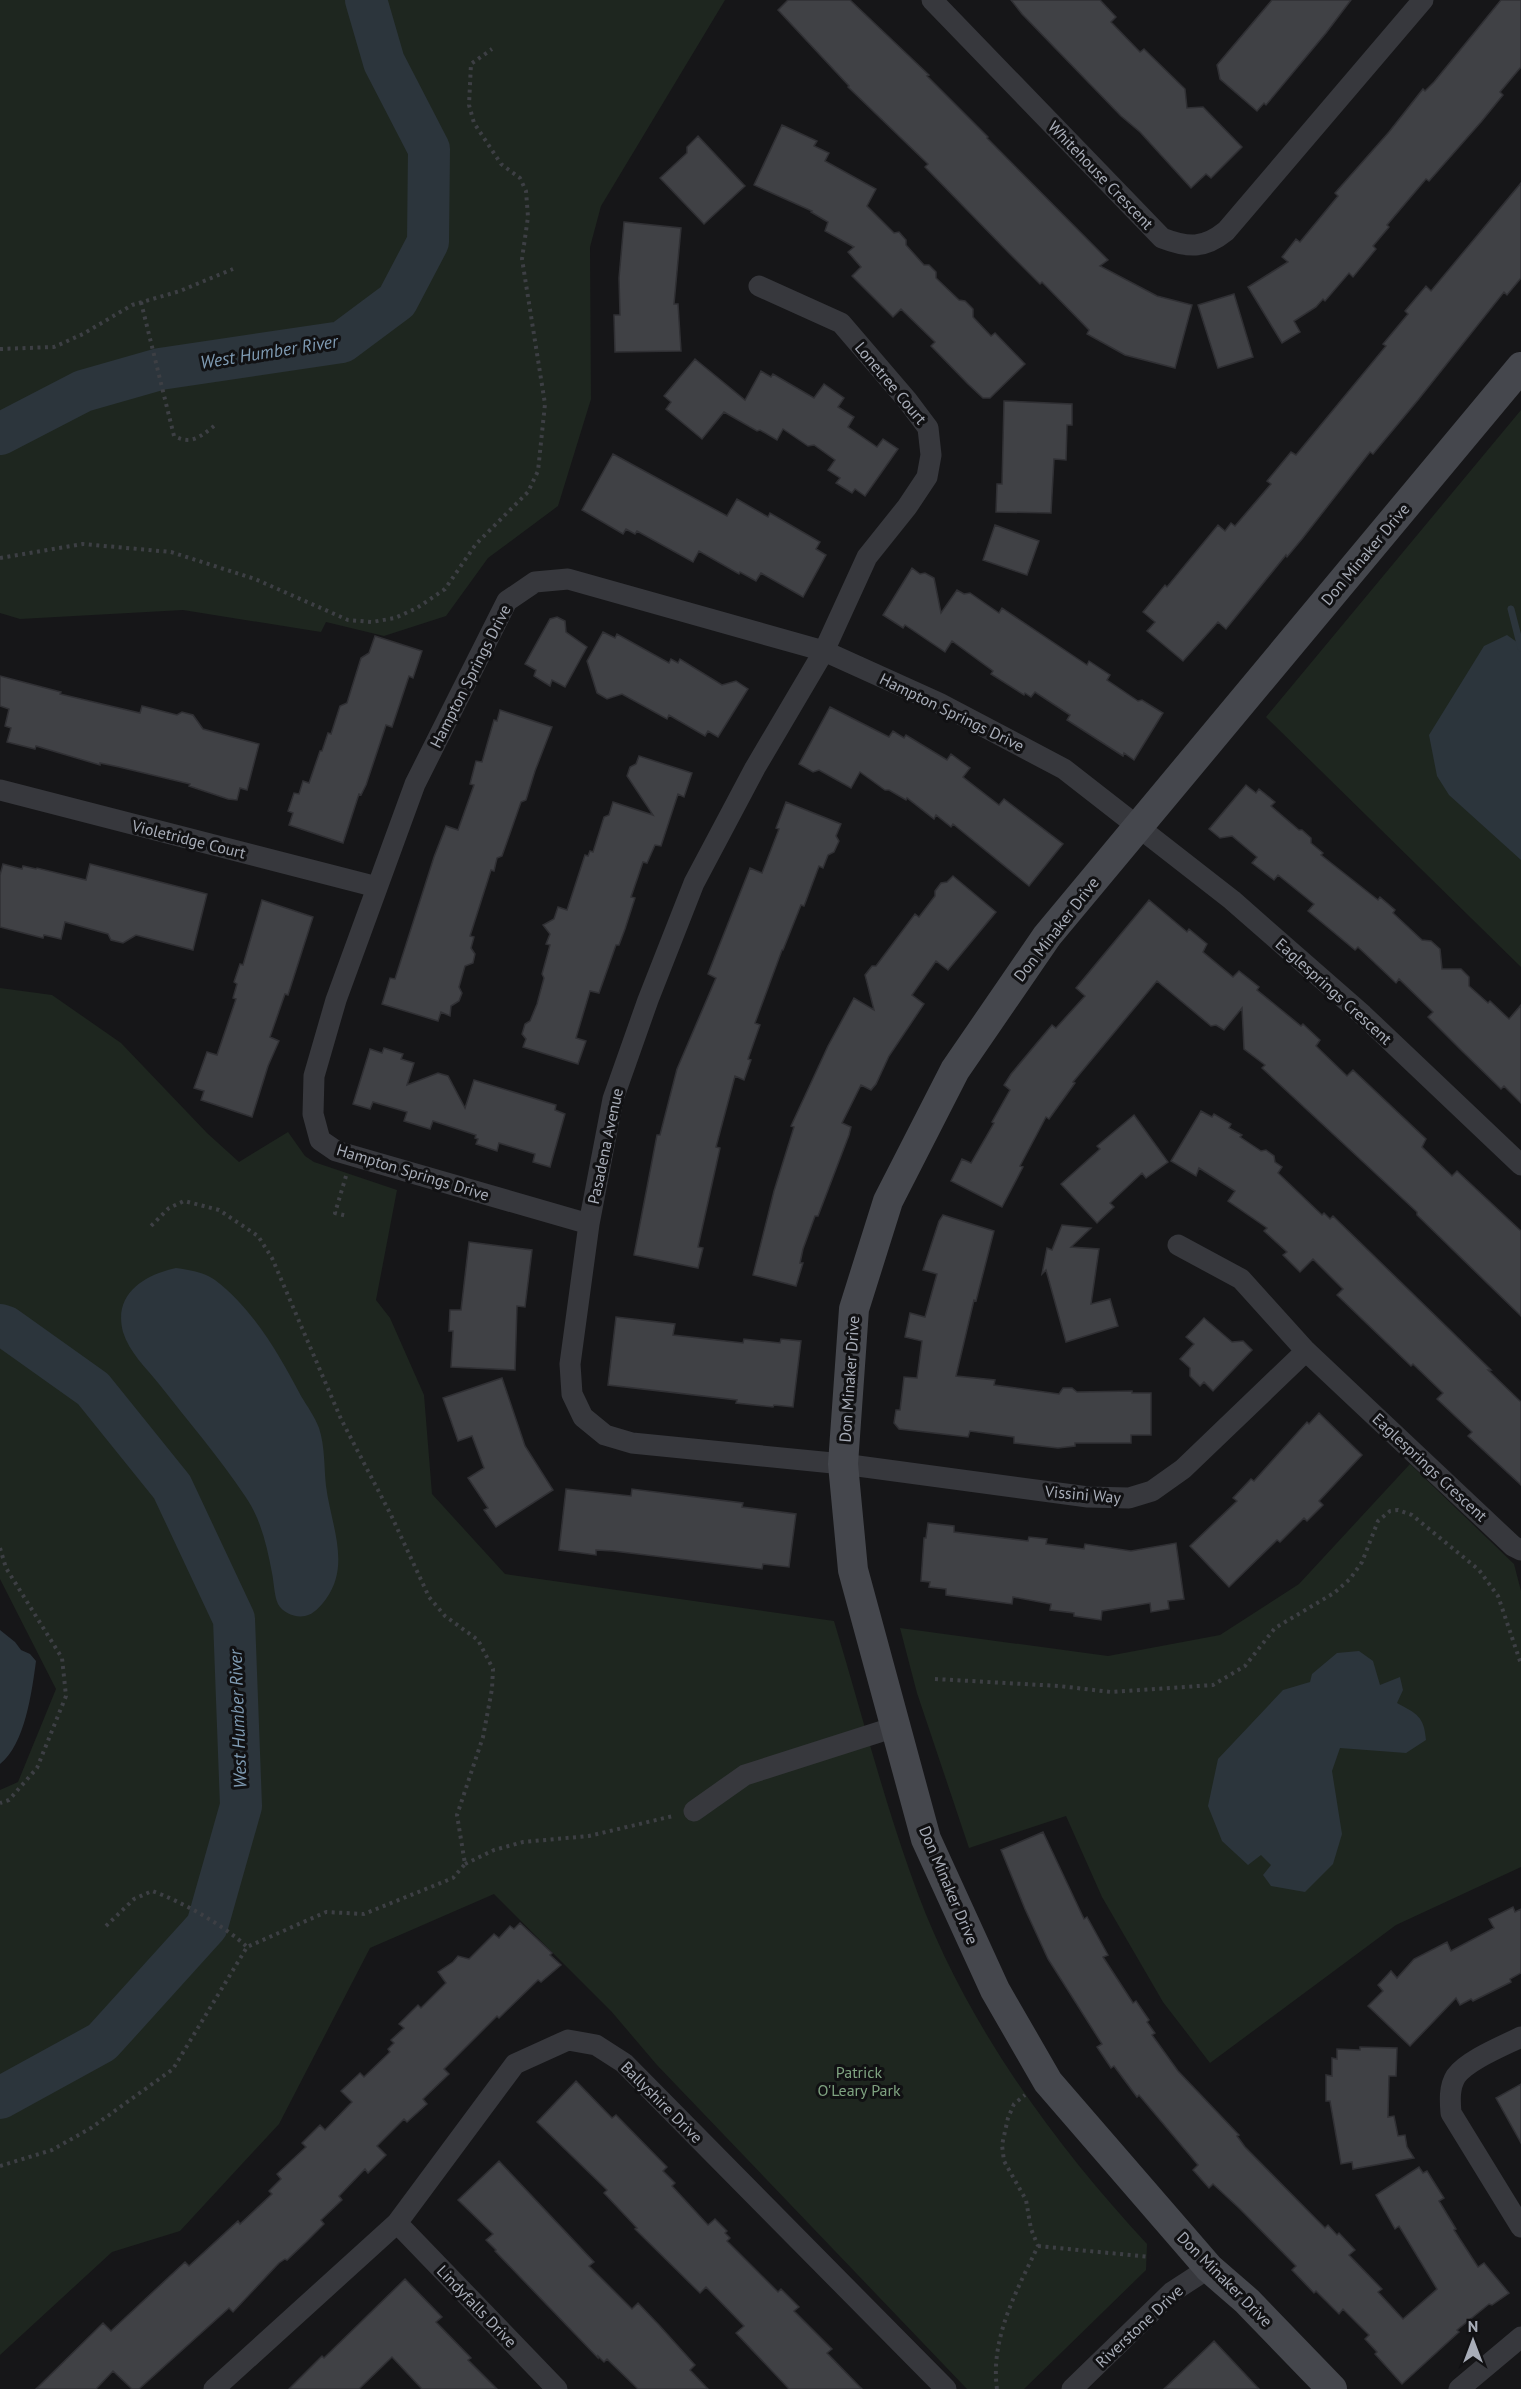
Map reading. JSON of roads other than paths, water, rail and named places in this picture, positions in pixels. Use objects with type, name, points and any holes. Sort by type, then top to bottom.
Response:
[{"type":"street","name":"Whitehouse Crescent","points":[[932,0],[1162,238],[1179,244],[1197,246],[1214,241],[1226,231],[1423,0]]},
{"type":"street","name":"Lonetree Court","points":[[759,286],[841,323],[928,428],[930,455],[927,477],[907,507],[867,557],[824,651]]},
{"type":"street","name":"Don Minaker Drive","points":[[1332,2389],[1247,2301],[1209,2268],[1056,2091],[1042,2072],[995,1990],[926,1839],[853,1570],[843,1464],[854,1309],[888,1201],[955,1070],[1047,936],[1521,367]]},
{"type":"street","name":"Hampton Springs Drive","points":[[589,1224],[336,1151],[320,1140],[313,1114],[315,1076],[336,1000],[377,887],[416,784],[507,601],[535,582],[568,579],[824,651],[939,702],[1064,769],[1138,827]]},
{"type":"street","name":"Pasadena Avenue","points":[[824,651],[755,768],[694,883],[648,1000],[613,1100],[589,1224],[570,1364],[572,1394],[584,1417],[605,1435],[632,1443],[843,1464]]},
{"type":"street","name":"Violetridge Court","points":[[0,790],[377,887]]},
{"type":"street","name":"Eaglesprings Crescent","points":[[1138,827],[1232,900],[1363,1015],[1521,1164]]},
{"type":"street","name":"Eaglesprings Crescent","points":[[1178,1245],[1241,1279],[1306,1351],[1514,1546],[1521,1550]]},
{"type":"street","name":"Vissini Way","points":[[843,1464],[1088,1497],[1129,1498],[1152,1491],[1183,1469],[1306,1351]]},
{"type":"street","points":[[694,1811],[745,1775],[895,1727]]},
{"type":"street","points":[[1521,2037],[1463,2070],[1457,2076],[1450,2093],[1451,2114],[1521,2227]]},
{"type":"street","name":"Ballyshire Drive","points":[[214,2389],[396,2223],[515,2064],[568,2040],[596,2045],[624,2063],[946,2389]]},
{"type":"street","name":"Lindyfalls Drive","points":[[396,2223],[557,2389]]},
{"type":"street","name":"Riverstone Drive","points":[[1072,2389],[1172,2292],[1209,2268]]},
{"type":"street","points":[[1459,2389],[1521,2337]]},
{"type":"waterway","name":"West Humber River","points":[[0,434],[83,391],[160,369],[342,342],[397,301],[428,242],[429,149],[384,62],[366,0]]},
{"type":"waterway","points":[[1511,609],[1521,648]]},
{"type":"waterway","name":"West Humber River","points":[[0,1325],[93,1389],[172,1487],[234,1619],[241,1806],[207,1926],[102,2042],[0,2098]]},
{"type":"park label","name":"Patrick O'Leary Park","points":[[859,2081]]}]
